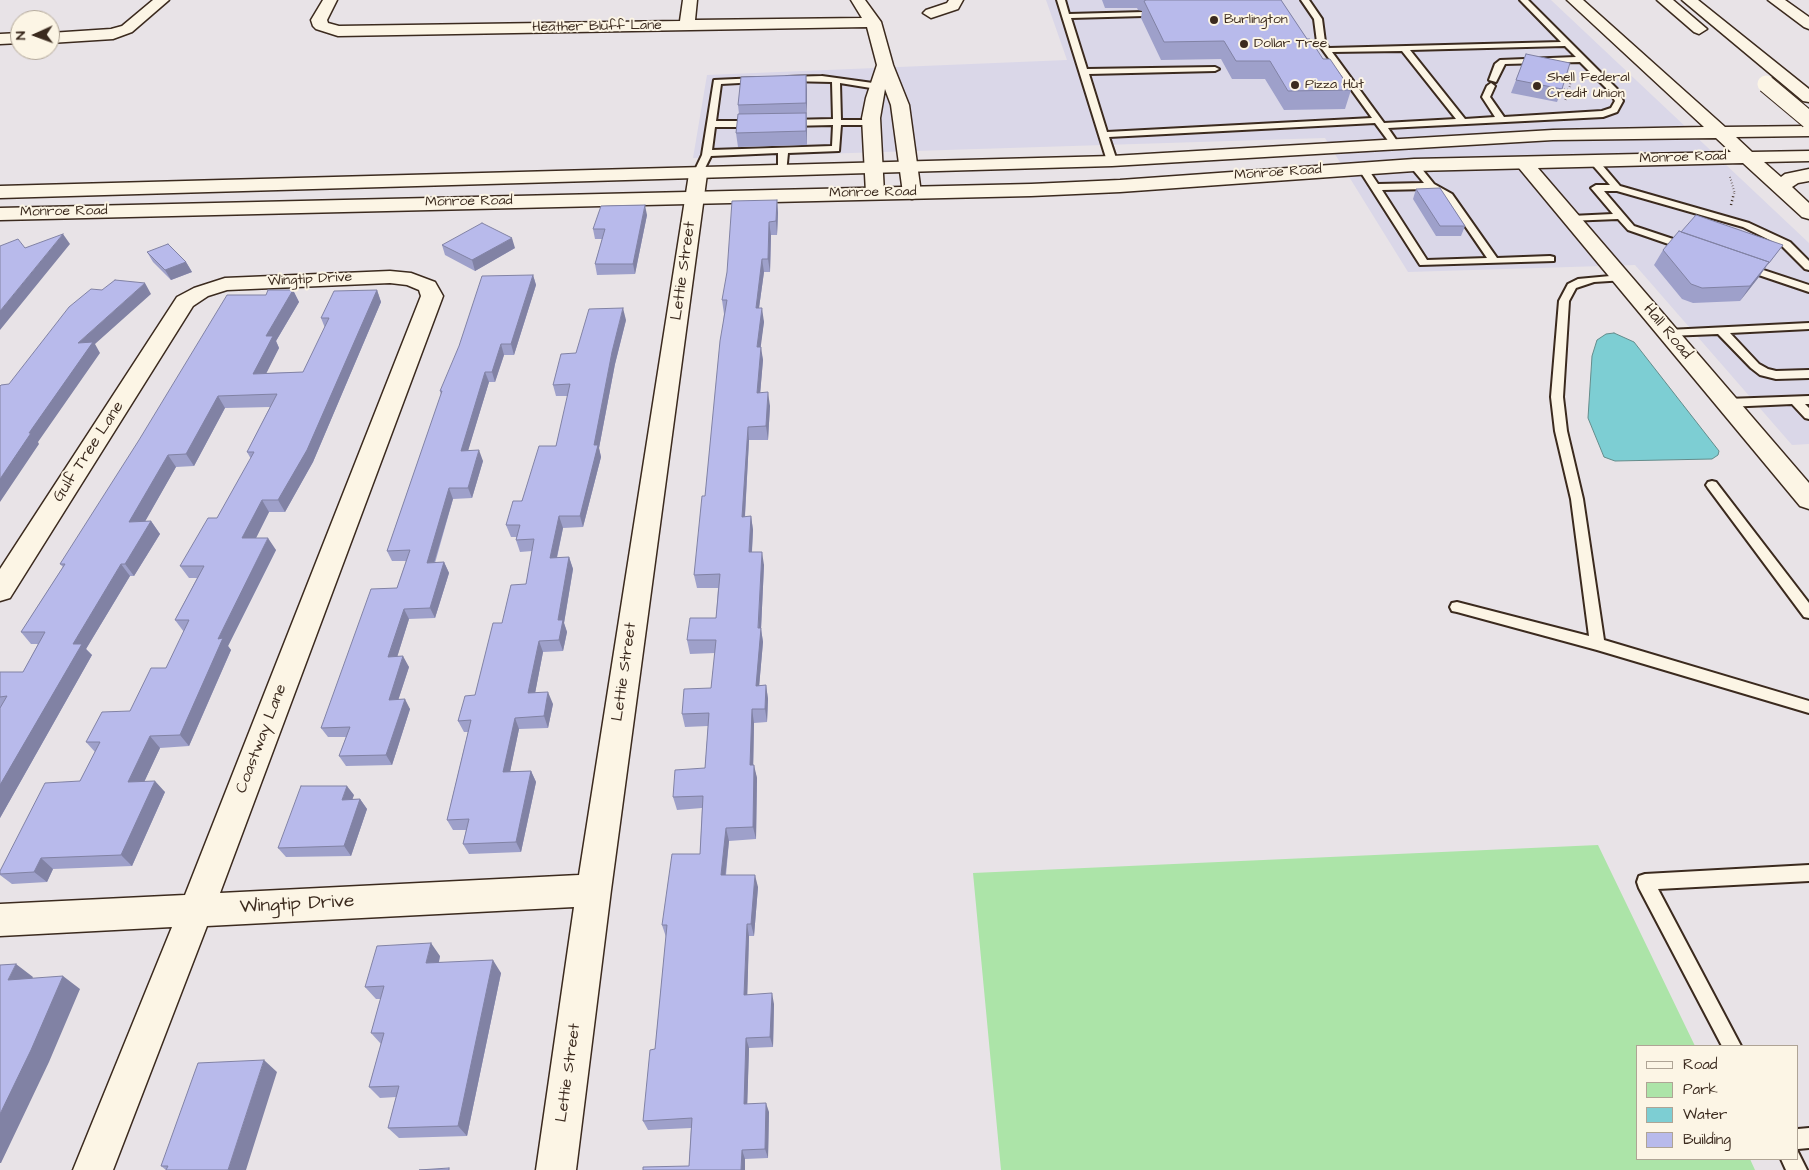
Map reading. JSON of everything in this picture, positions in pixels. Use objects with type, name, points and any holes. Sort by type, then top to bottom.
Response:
[{"type":"main road","points":[[60,37],[113,34],[127,29],[162,0]]},
{"type":"main road","name":"Heather Bluff Lane","points":[[330,0],[319,20],[321,26],[338,31],[497,23],[687,25],[873,22]]},
{"type":"main road","points":[[687,25],[690,0]]},
{"type":"main road","points":[[858,0],[873,22],[885,65],[900,105],[912,193]]},
{"type":"main road","points":[[932,13],[953,6],[956,0]]},
{"type":"main road","points":[[1574,0],[1809,213]]},
{"type":"main road","points":[[1664,0],[1708,36]]},
{"type":"main road","points":[[1689,0],[1809,97]]},
{"type":"main road","points":[[1775,0],[1809,24]]},
{"type":"main road","points":[[875,193],[872,122],[874,98],[885,65]]},
{"type":"main road","points":[[1751,72],[1809,119]]},
{"type":"main road","points":[[1694,109],[1751,120],[1809,119]]},
{"type":"main road","name":"Monroe Road","points":[[0,214],[378,204],[696,185],[783,171],[1112,161],[1553,134],[1809,131]]},
{"type":"main road","points":[[1395,144],[1414,165]]},
{"type":"main road","name":"Monroe Road","points":[[0,192],[390,182],[696,185],[912,193],[1120,186],[1414,165],[1525,164],[1809,156]]},
{"type":"main road","points":[[1112,161],[1120,186]]},
{"type":"main road","name":"Hall Road","points":[[1525,164],[1809,500]]},
{"type":"main road","points":[[1782,188],[1792,178],[1809,175]]},
{"type":"main road","points":[[378,204],[390,182]]},
{"type":"main road","name":"Lettie Street","points":[[556,1170],[594,890],[696,185]]},
{"type":"main road","points":[[62,212],[80,190]]},
{"type":"main road","name":"Wingtip Drive","points":[[179,313],[186,302],[201,292],[225,284],[346,278],[411,279],[428,286],[432,296],[428,306]]},
{"type":"main road","name":"Coastway Lane","points":[[93,1170],[196,910],[428,306]]},
{"type":"main road","name":"Gulf Tree Lane","points":[[0,591],[179,313]]},
{"type":"main road","name":"Wingtip Drive","points":[[0,920],[594,890]]},
{"type":"lane","points":[[1061,0],[1112,161]]},
{"type":"lane","points":[[1305,0],[1318,19],[1320,40],[1395,144]]},
{"type":"lane","points":[[1104,135],[1462,121],[1603,114],[1614,110],[1619,101],[1614,90],[1524,0]]},
{"type":"lane","points":[[1067,16],[1144,14]]},
{"type":"lane","points":[[1327,50],[1568,44]]},
{"type":"lane","points":[[1404,49],[1462,121]]},
{"type":"lane","points":[[1501,119],[1486,97],[1499,64],[1503,62],[1582,59]]},
{"type":"lane","points":[[1084,72],[1215,69]]},
{"type":"lane","points":[[774,80],[822,78],[877,86]]},
{"type":"lane","points":[[696,185],[708,153],[717,82],[765,80]]},
{"type":"lane","points":[[708,153],[836,149],[836,81]]},
{"type":"lane","points":[[779,123],[872,122]]},
{"type":"lane","points":[[712,124],[760,124]]},
{"type":"lane","points":[[783,150],[783,171]]},
{"type":"lane","points":[[1594,161],[1618,188]]},
{"type":"lane","points":[[1414,165],[1430,186],[1449,196],[1493,259]]},
{"type":"lane","points":[[1364,168],[1424,263],[1493,259],[1550,259]]},
{"type":"lane","points":[[1376,187],[1430,186]]},
{"type":"lane","points":[[1696,250],[1631,228],[1596,188],[1618,188],[1746,225],[1769,234],[1786,244],[1809,267]]},
{"type":"lane","points":[[1571,219],[1621,216]]},
{"type":"lane","points":[[1731,262],[1809,289]]},
{"type":"lane","points":[[1597,644],[1577,499],[1561,431],[1556,397],[1564,301],[1568,293],[1572,286],[1582,281],[1621,278]]},
{"type":"lane","points":[[1668,333],[1809,326]]},
{"type":"lane","points":[[1721,330],[1755,366],[1764,372],[1776,375],[1809,374]]},
{"type":"lane","points":[[1727,403],[1809,400]]},
{"type":"lane","points":[[1795,401],[1809,415]]},
{"type":"lane","points":[[1712,485],[1809,613]]},
{"type":"lane","points":[[1457,606],[1597,644],[1809,707]]},
{"type":"lane","points":[[1731,1045],[1645,882],[1809,873]]},
{"type":"shaded area","points":[[1046,0],[1551,0],[1809,243],[1809,444],[1792,445],[1635,265],[1408,272],[1325,138],[693,158],[707,75],[1067,60]]},
{"type":"green space","points":[[1598,845],[1695,1045],[1636,1045],[1636,1160],[1750,1160],[1755,1170],[1001,1170],[973,873]]},
{"type":"water","points":[[1614,333],[1634,342],[1719,451],[1718,455],[1712,459],[1615,461],[1604,457],[1588,418],[1592,356],[1597,340],[1606,334]]},
{"type":"building","points":[[1281,0],[1307,39],[1310,39],[1323,59],[1330,59],[1351,90],[1288,91],[1270,61],[1236,61],[1224,41],[1164,42],[1144,1]]},
{"type":"building","points":[[1526,54],[1570,63],[1562,89],[1516,80]]},
{"type":"building","points":[[806,75],[806,103],[738,105],[741,77]]},
{"type":"building","points":[[806,113],[806,131],[736,133],[738,114]]},
{"type":"building","points":[[1440,188],[1465,226],[1440,226],[1416,189]]},
{"type":"building","points":[[777,200],[776,221],[769,222],[768,259],[762,259],[756,308],[762,308],[757,347],[761,347],[757,393],[768,392],[766,426],[748,427],[742,517],[751,516],[749,552],[762,552],[758,628],[761,628],[756,686],[766,685],[765,709],[752,709],[750,765],[754,765],[753,827],[726,828],[721,875],[755,875],[751,924],[747,924],[744,995],[772,993],[770,1037],[746,1038],[744,1104],[766,1103],[765,1149],[742,1150],[741,1170],[643,1170],[643,1167],[689,1166],[692,1118],[643,1121],[650,1050],[655,1049],[667,925],[662,925],[672,854],[700,854],[703,796],[673,797],[675,770],[705,768],[709,713],[682,714],[684,689],[711,688],[716,640],[687,640],[690,618],[716,618],[720,574],[694,575],[702,496],[705,496],[720,341],[727,300],[722,300],[727,272],[732,201]]},
{"type":"building","points":[[645,205],[633,264],[595,264],[605,229],[593,229],[601,206]]},
{"type":"building","points":[[1696,215],[1783,245],[1768,263],[1681,232]]},
{"type":"building","points":[[482,223],[512,238],[472,260],[442,245]]},
{"type":"building","points":[[1679,231],[1769,262],[1750,286],[1702,288],[1691,284],[1663,250]]},
{"type":"building","points":[[63,234],[0,311],[0,246],[18,239],[25,248]]},
{"type":"building","points":[[168,244],[186,262],[165,270],[147,252]]},
{"type":"building","points":[[533,275],[511,344],[501,344],[492,372],[485,372],[461,451],[479,450],[468,488],[449,488],[427,563],[444,562],[430,608],[404,609],[388,657],[403,656],[389,700],[405,699],[386,755],[339,756],[350,727],[321,728],[371,589],[397,588],[410,550],[387,551],[442,391],[440,391],[459,346],[482,276]]},
{"type":"building","points":[[115,280],[145,283],[78,343],[93,342],[29,433],[31,433],[0,479],[0,386],[9,384],[69,307],[91,289],[102,290]]},
{"type":"building","points":[[268,290],[293,290],[266,336],[273,336],[253,374],[303,372],[329,318],[321,318],[334,291],[377,290],[307,450],[278,500],[262,500],[242,538],[268,538],[218,639],[223,638],[180,735],[150,736],[128,782],[155,781],[121,855],[41,858],[34,872],[0,874],[45,783],[80,781],[100,742],[86,742],[102,712],[130,711],[151,668],[166,668],[189,620],[175,620],[204,566],[180,566],[208,518],[217,518],[254,452],[247,452],[277,394],[218,396],[186,454],[168,455],[129,522],[151,521],[125,564],[121,564],[73,644],[82,644],[0,785],[0,708],[7,696],[0,697],[0,672],[23,672],[45,632],[21,632],[65,564],[60,564],[139,440],[227,295],[266,295]]},
{"type":"building","points":[[623,308],[612,352],[594,445],[598,445],[580,516],[559,516],[550,558],[569,557],[558,620],[563,620],[559,640],[539,641],[528,693],[548,692],[544,716],[515,718],[503,772],[531,771],[516,842],[463,844],[469,819],[447,820],[471,720],[458,721],[465,696],[475,695],[493,623],[502,623],[511,585],[526,584],[534,539],[516,540],[520,525],[506,525],[513,501],[522,501],[539,446],[556,446],[570,384],[553,385],[561,354],[576,353],[589,309]]},
{"type":"building","points":[[301,786],[347,786],[342,800],[360,799],[344,846],[278,848]]},
{"type":"building","points":[[431,943],[426,963],[493,960],[458,1126],[388,1128],[399,1086],[369,1087],[384,1033],[371,1033],[384,986],[365,987],[377,946]]},
{"type":"building","points":[[16,964],[8,980],[63,976],[31,1050],[0,1114],[0,965]]},
{"type":"building","points":[[264,1060],[228,1170],[166,1170],[168,1166],[161,1166],[198,1063]]},
{"type":"building","points":[[449,1168],[449,1170],[419,1170]]},
{"type":"place","name":"Burlington","points":[[1214,20]]},
{"type":"place","name":"Dollar Tree","points":[[1244,44]]},
{"type":"place","name":"Pizza Hut","points":[[1295,85]]},
{"type":"place","name":"Shell Federal Credit Union","points":[[1537,86]]}]
